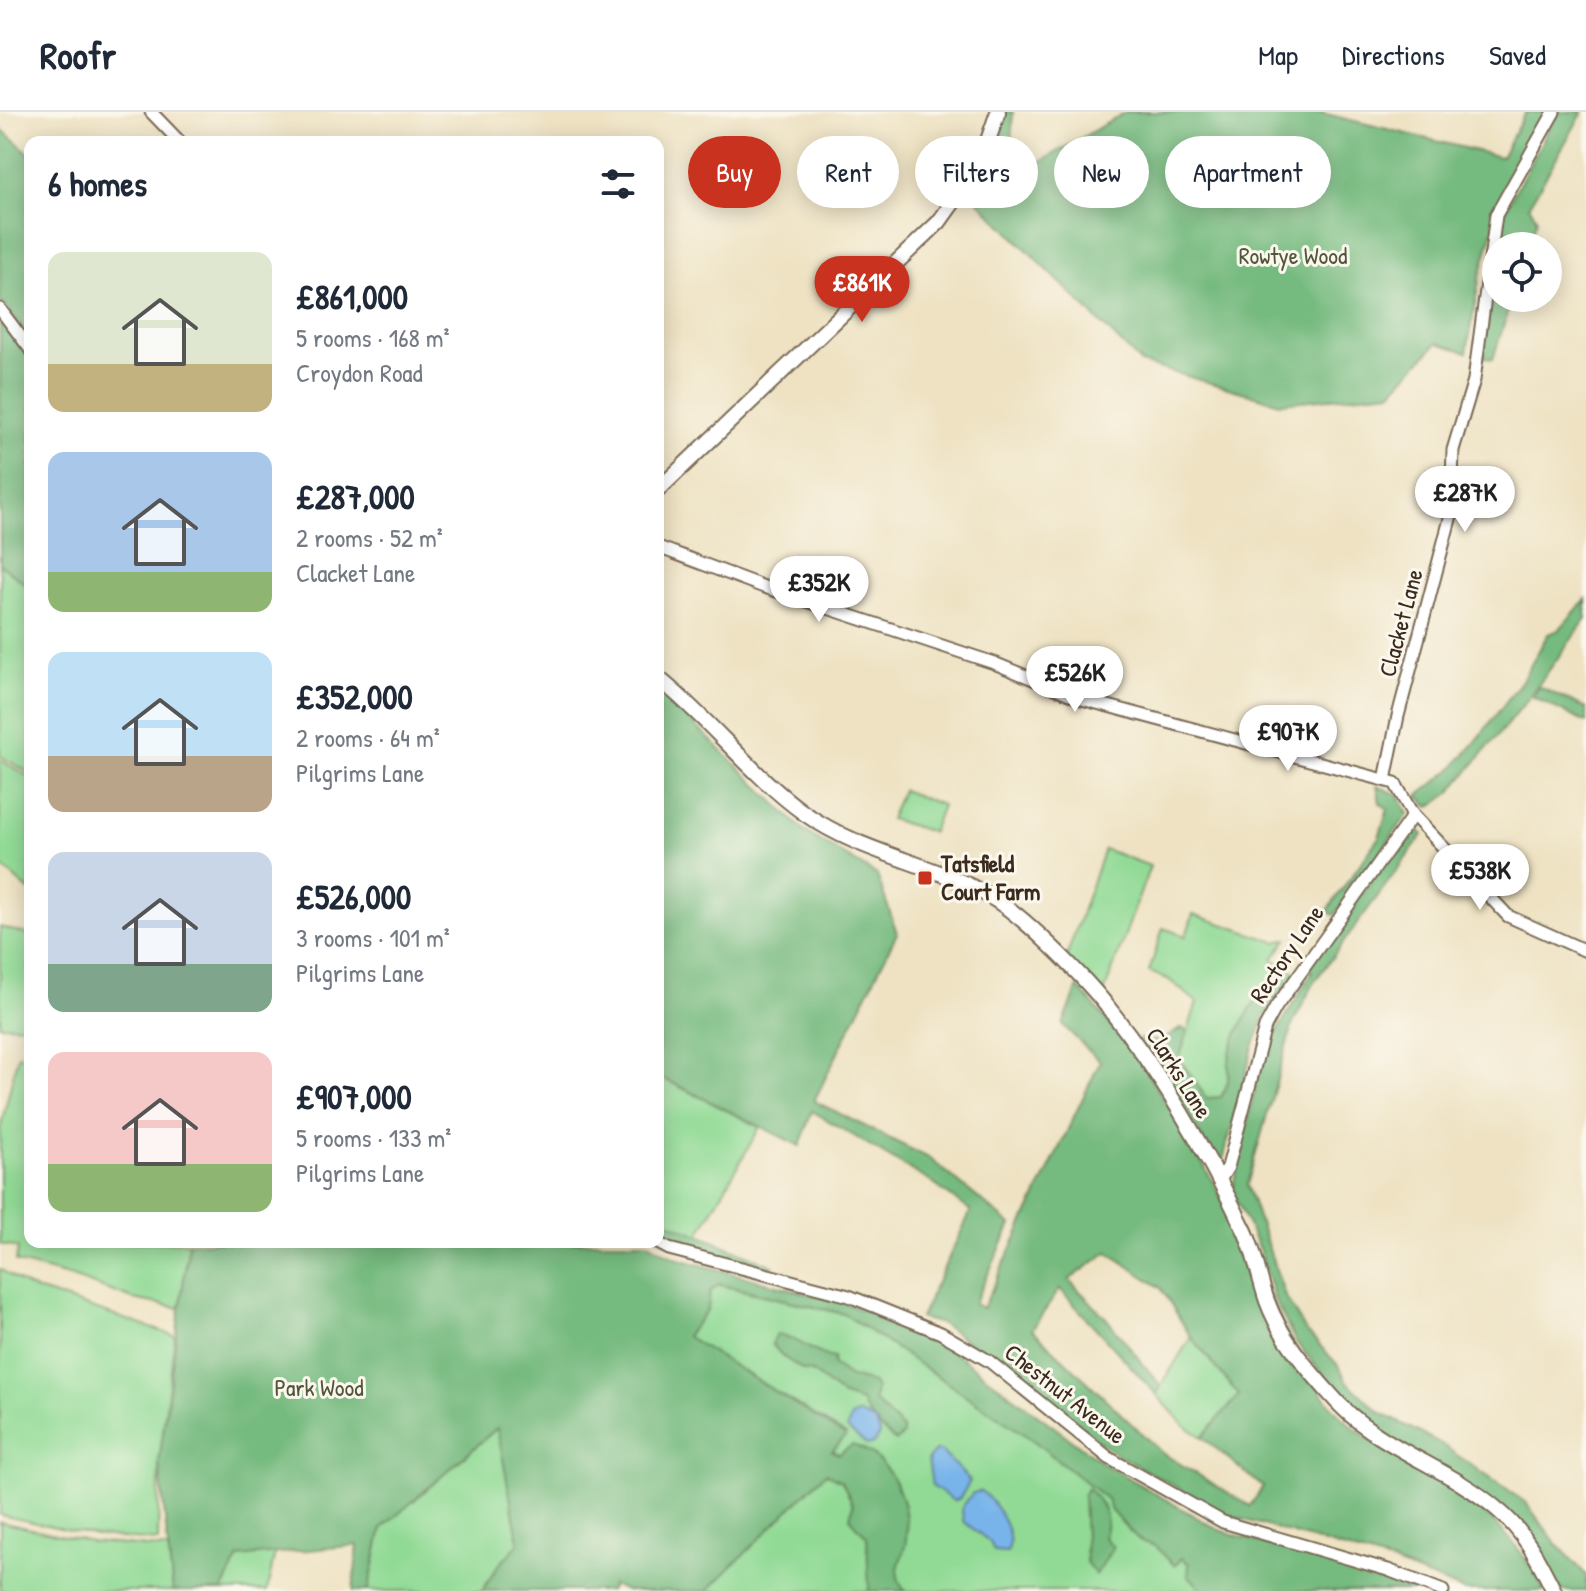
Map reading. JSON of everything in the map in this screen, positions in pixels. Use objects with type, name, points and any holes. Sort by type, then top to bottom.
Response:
[{"type":"main road","points":[[664,484],[939,222],[979,166],[998,112]]},
{"type":"main road","name":"Clarks Lane","points":[[664,682],[683,696],[765,780],[804,812],[872,851],[957,880],[990,896],[1014,912],[1104,1002],[1157,1070],[1220,1180],[1247,1236],[1268,1304],[1289,1345],[1348,1415],[1454,1478],[1498,1510],[1528,1540],[1554,1591]]},
{"type":"street","points":[[151,112],[174,136]]},
{"type":"street","name":"Clacket Lane","points":[[1385,780],[1398,716],[1428,614],[1451,515],[1453,450],[1474,380],[1496,215],[1554,112]]},
{"type":"street","points":[[0,309],[24,341]]},
{"type":"street","points":[[664,549],[764,587],[994,663],[1082,699],[1385,780],[1401,791],[1413,815],[1508,916],[1586,951]]},
{"type":"street","name":"Rectory Lane","points":[[1220,1180],[1228,1167],[1265,1027],[1276,1007],[1413,815]]},
{"type":"street","name":"Chestnut Avenue","points":[[664,1246],[849,1296],[941,1333],[989,1361],[1109,1458],[1223,1522],[1388,1570],[1443,1591]]},
{"type":"green space","name":"Rowtye Wood","points":[[1005,112],[1013,112],[1012,136],[995,136]]},
{"type":"green space","name":"Rowtye Wood","points":[[1126,112],[1318,112],[1501,157],[1526,112],[1547,112],[1503,193],[1492,232],[1482,232],[1482,269],[1467,352],[1437,343],[1391,392],[1280,403],[1141,363],[985,208],[1038,208],[1038,163],[1054,154],[1054,208],[1149,208],[1149,136],[1085,136]]},
{"type":"green space","points":[[1558,112],[1583,112],[1529,205],[1537,219],[1533,232],[1500,232],[1505,210]]},
{"type":"green space","points":[[0,128],[24,149],[24,330],[0,301]]},
{"type":"green space","points":[[1489,312],[1508,312],[1493,359],[1483,357]]},
{"type":"green space","points":[[0,321],[24,351],[24,583],[0,564]]},
{"type":"green space","points":[[0,564],[24,583],[24,770],[0,756]]},
{"type":"green space","points":[[1586,599],[1586,619],[1529,698],[1450,793],[1429,807],[1418,796],[1452,769],[1474,744],[1523,679],[1548,634],[1559,630]]},
{"type":"green space","points":[[1539,687],[1586,708],[1586,723],[1533,697]]},
{"type":"green space","points":[[664,695],[804,831],[877,875],[897,933],[814,1101],[929,1158],[1011,1225],[974,1304],[983,1308],[1100,1062],[1063,1025],[1078,987],[1127,1046],[1189,1139],[1243,1240],[1288,1335],[1328,1402],[1356,1430],[1452,1488],[1480,1509],[1527,1561],[1544,1591],[1465,1591],[1393,1563],[1225,1514],[1114,1453],[1032,1386],[942,1324],[920,1318],[971,1211],[931,1182],[812,1111],[800,1146],[664,1079]],"holes":[[[1108,1252],[1161,1288],[1191,1337],[1239,1395],[1202,1437],[1263,1487],[1250,1506],[1162,1453],[1032,1329],[1060,1289],[1156,1394],[1161,1386],[1106,1318],[1069,1280]]]},
{"type":"green space","points":[[0,760],[24,774],[24,886],[0,865]]},
{"type":"green space","points":[[1377,786],[1399,795],[1408,814],[1334,915],[1327,911],[1379,837],[1388,809],[1380,803]]},
{"type":"green space","points":[[902,790],[942,805],[932,832],[890,819]]},
{"type":"green space","points":[[1413,823],[1423,835],[1314,982],[1293,1023],[1247,1185],[1285,1296],[1306,1331],[1339,1366],[1347,1382],[1381,1413],[1438,1442],[1526,1503],[1556,1543],[1586,1575],[1586,1591],[1561,1591],[1531,1536],[1356,1415],[1296,1342],[1274,1298],[1260,1251],[1232,1191],[1262,1057],[1312,972],[1308,968]]},
{"type":"green space","points":[[1104,849],[1150,866],[1104,993],[1066,958]]},
{"type":"green space","points":[[1193,914],[1276,942],[1287,939],[1273,959],[1295,972],[1289,981],[1265,992],[1231,1050],[1231,1079],[1221,1097],[1207,1099],[1179,1058],[1197,1002],[1168,979],[1149,972],[1163,928],[1186,936]]},
{"type":"green space","points":[[0,927],[24,933],[24,1026],[0,1025]]},
{"type":"green space","points":[[1281,978],[1289,981],[1266,1014],[1253,1047],[1220,1171],[1167,1076],[1139,1039],[1160,1041],[1182,1028],[1188,1032],[1179,1058],[1206,1098],[1221,1097],[1227,1085],[1231,1049],[1239,1030],[1258,998]]},
{"type":"green space","points":[[18,1055],[24,1056],[24,1248],[188,1248],[180,1308],[133,1299],[72,1277],[16,1262],[18,1248],[0,1244],[0,1130]]},
{"type":"green space","points":[[664,1079],[760,1127],[698,1236],[664,1218]]},
{"type":"green space","points":[[664,1217],[668,1222],[773,1266],[766,1271],[664,1241]]},
{"type":"green space","name":"Park Wood","points":[[188,1248],[658,1248],[675,1258],[847,1304],[936,1339],[1104,1464],[1219,1530],[1420,1591],[1203,1591],[1188,1575],[1189,1564],[1182,1558],[1175,1566],[1155,1546],[1140,1541],[1111,1511],[1107,1499],[1034,1441],[844,1314],[719,1284],[710,1292],[708,1309],[686,1336],[846,1436],[832,1451],[839,1454],[852,1445],[877,1459],[887,1470],[905,1510],[906,1540],[898,1577],[905,1591],[869,1591],[867,1537],[850,1518],[853,1505],[842,1481],[826,1473],[707,1591],[626,1591],[612,1585],[609,1591],[482,1591],[498,1566],[519,1543],[497,1428],[382,1528],[368,1591],[353,1591],[358,1545],[239,1557],[222,1591],[173,1591],[159,1463]]},
{"type":"green space","points":[[544,1248],[560,1248],[844,1314],[1034,1441],[1223,1591],[682,1591],[713,1568],[846,1435]]},
{"type":"green space","points":[[0,1269],[28,1287],[175,1336],[159,1463],[158,1541],[96,1536],[0,1515]]},
{"type":"green space","points":[[777,1334],[834,1358],[833,1365],[850,1377],[873,1383],[876,1389],[874,1401],[903,1429],[903,1435],[896,1441],[876,1423],[862,1402],[843,1396],[812,1372],[803,1370],[782,1356],[772,1344]]},
{"type":"green space","points":[[1191,1337],[1239,1395],[1202,1437],[1184,1425],[1156,1394]]},
{"type":"green space","points":[[498,1427],[519,1543],[498,1566],[482,1591],[368,1591],[382,1528]]},
{"type":"green space","points":[[1087,1488],[1104,1510],[1107,1522],[1104,1537],[1113,1547],[1096,1575],[1086,1562],[1083,1496]]},
{"type":"green space","points":[[0,1522],[92,1542],[168,1549],[173,1591],[0,1591]]},
{"type":"green space","points":[[275,1552],[267,1591],[222,1591],[239,1557]]},
{"type":"water","points":[[859,1414],[876,1422],[880,1434],[873,1444],[867,1445],[847,1429],[851,1417]]},
{"type":"water","points":[[935,1451],[941,1451],[970,1481],[960,1498],[954,1501],[932,1486],[928,1459]]},
{"type":"water","points":[[981,1491],[998,1510],[1007,1528],[1007,1552],[994,1551],[990,1542],[963,1521],[962,1507],[973,1493]]},
{"type":"place","name":"Tatsfield Court Farm","points":[[925,878]]}]
